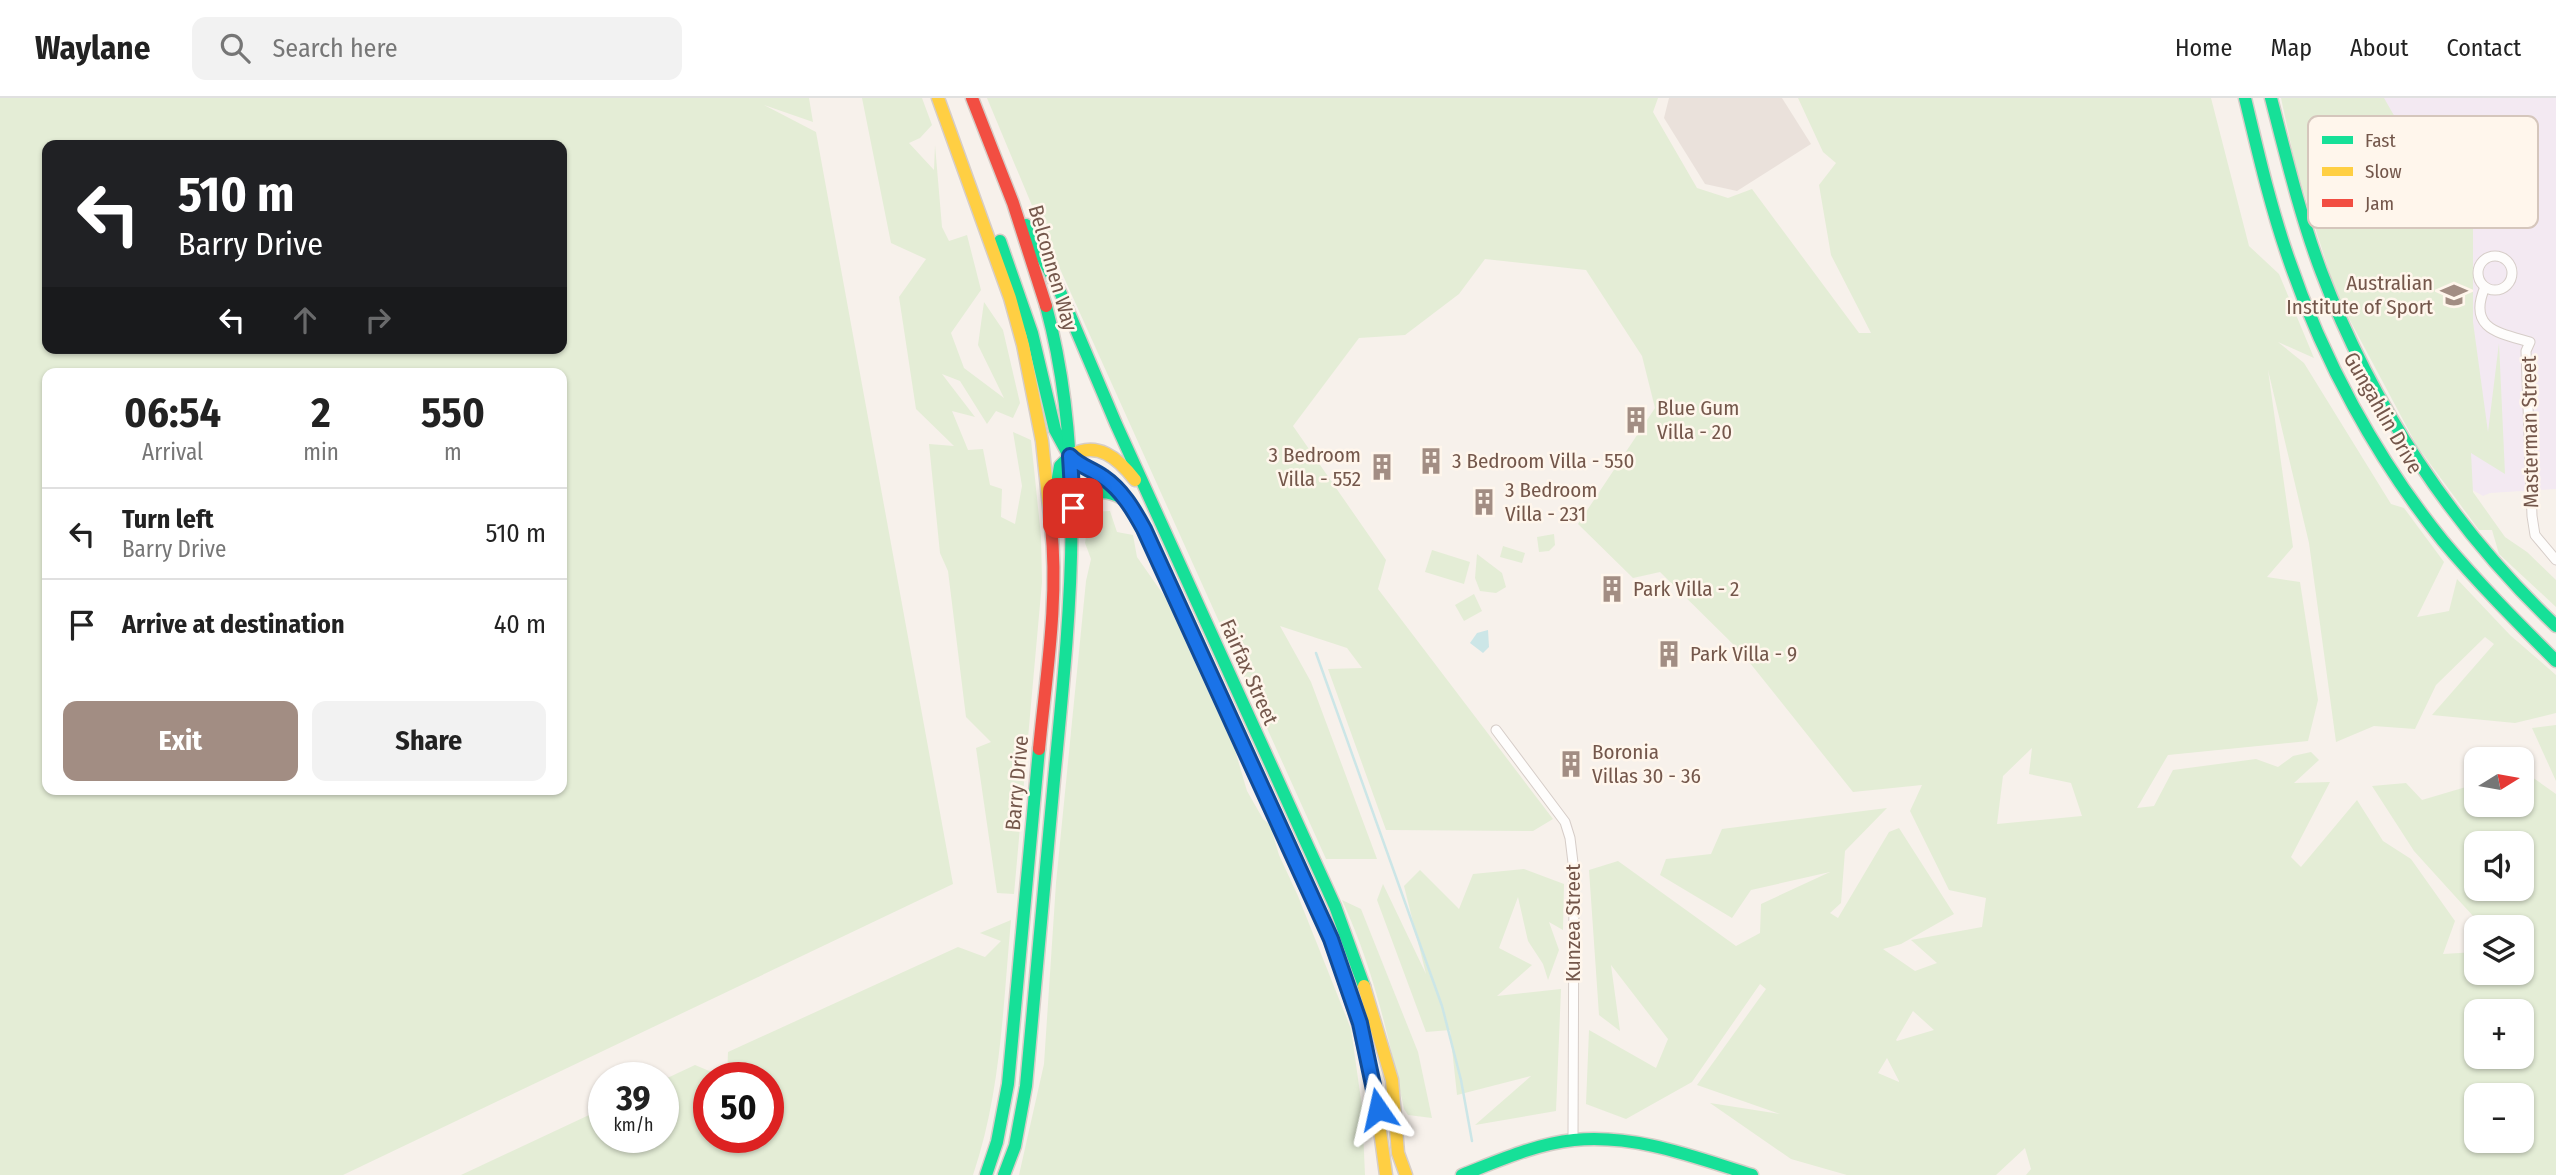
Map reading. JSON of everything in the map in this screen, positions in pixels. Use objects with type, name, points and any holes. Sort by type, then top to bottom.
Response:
[{"type":"main road","points":[[938,98],[1012,273],[1032,333],[1055,429],[1062,446],[1070,456]]},
{"type":"main road","name":"Belconnen Way","points":[[972,98],[1013,199],[1034,260],[1062,383],[1070,456]]},
{"type":"main road","name":"Gungahlin Drive","points":[[2245,98],[2269,201],[2299,291],[2316,333],[2358,416],[2411,499],[2462,567],[2526,634],[2556,661]]},
{"type":"main road","name":"Gungahlin Drive","points":[[2271,98],[2293,185],[2322,274],[2376,391],[2404,440],[2457,516],[2486,553],[2556,626]]},
{"type":"main road","name":"Barry Drive","points":[[945,115],[1010,298],[1034,392],[1042,441],[1052,543],[1051,624],[1008,1084],[997,1142],[986,1175]]},
{"type":"main road","name":"Fairfax Street","points":[[1013,199],[1061,294],[1154,509],[1335,906],[1358,966],[1392,1084],[1396,1144],[1406,1175]]},
{"type":"main road","points":[[1052,543],[1056,477],[1062,462],[1077,450],[1103,451],[1113,456],[1126,469],[1154,509]]},
{"type":"main road","name":"Barry Drive","points":[[1004,1175],[1015,1146],[1026,1086],[1065,655],[1073,523],[1070,456]]},
{"type":"main road","name":"Fairfax Street","points":[[1070,456],[1078,464],[1107,480],[1128,502],[1174,592],[1331,939],[1360,1023],[1374,1087],[1386,1175]]},
{"type":"main road","points":[[1073,523],[1080,506],[1094,492],[1110,491],[1128,502]]},
{"type":"main road","points":[[1462,1175],[1530,1149],[1573,1140],[1606,1139],[1636,1141],[1752,1175]]},
{"type":"street","name":"Masterman Street","points":[[2486,287],[2480,308],[2489,328],[2501,335],[2530,342],[2526,351],[2532,516],[2535,535],[2556,560]]},
{"type":"street","name":"Kunzea Street","points":[[1496,730],[1564,822],[1570,838],[1574,871],[1573,1140]]},
{"type":"shaded area","points":[[1669,98],[1782,98],[1811,144],[1737,191],[1705,184],[1664,118]]},
{"type":"shaded area","points":[[2324,98],[2556,98],[2556,489],[2490,493],[2483,496],[2453,479],[2368,228],[2538,228],[2538,116],[2330,116]]},
{"type":"green space","points":[[0,98],[809,98],[813,122],[764,105],[816,132],[953,884],[343,1175],[0,1175]]},
{"type":"green space","points":[[862,98],[922,98],[932,125],[920,138],[909,143],[934,170],[935,145],[942,227],[949,241],[967,235],[981,290],[951,333],[964,368],[1004,398],[978,345],[984,302],[1003,330],[1020,403],[1013,418],[996,411],[987,424],[960,381],[942,374],[975,417],[952,411],[968,450],[983,449],[990,485],[1002,489],[1001,517],[1015,524],[1022,486],[1013,432],[1031,440],[1041,536],[1042,582],[1014,894],[997,893],[976,748],[991,742],[966,717],[948,571],[940,553],[929,444],[954,446],[916,409],[899,297],[926,259],[891,243]]},
{"type":"green space","points":[[987,98],[1658,98],[1653,112],[1697,188],[1728,198],[1752,189],[1859,333],[1871,333],[1831,255],[1819,185],[1836,163],[1823,152],[1798,98],[2211,98],[2249,246],[2279,274],[2314,358],[2278,342],[2304,363],[2391,504],[2404,508],[2444,562],[2417,617],[2449,611],[2457,579],[2510,635],[2556,675],[2556,713],[2515,723],[2432,715],[2494,644],[2485,637],[2436,685],[2415,729],[2374,726],[2336,742],[2309,543],[2268,370],[2293,547],[2267,577],[2300,582],[2318,700],[2308,741],[2168,755],[2137,808],[2154,806],[2173,770],[2256,759],[2278,767],[2293,756],[2311,752],[2319,760],[2294,783],[2330,782],[2291,857],[2301,867],[2357,800],[2383,841],[2411,859],[2455,921],[2443,954],[2464,953],[2464,985],[2534,985],[2534,915],[2472,915],[2414,851],[2372,786],[2406,783],[2422,800],[2464,788],[2464,817],[2534,817],[2534,778],[2556,794],[2556,1175],[2026,1175],[2031,1169],[2025,1148],[1996,1175],[1847,1175],[1791,1159],[1710,1103],[1780,1114],[1697,1085],[1766,989],[1760,984],[1692,1082],[1626,1119],[1586,1104],[1589,1030],[1656,1068],[1668,1039],[1611,965],[1620,1031],[1599,1015],[1589,870],[1618,861],[1736,946],[1760,933],[1761,904],[1830,872],[1751,890],[1732,918],[1660,875],[1666,859],[1711,854],[1722,829],[1887,808],[1845,851],[1841,903],[1830,913],[1838,918],[1889,832],[1899,828],[1954,914],[1901,944],[1883,949],[1915,971],[1937,963],[1911,940],[1982,927],[1986,898],[1949,890],[1910,811],[1922,785],[1853,792],[1742,653],[1660,572],[1633,578],[1578,524],[1655,408],[1642,356],[1586,270],[1485,259],[1459,294],[1405,335],[1359,338],[1293,426],[1386,560],[1378,589],[1553,819],[1533,831],[1386,830],[1328,669],[1362,668],[1347,648],[1280,626],[1311,682],[1377,859],[1326,859],[1038,220]],"holes":[[[2032,748],[2029,774],[2071,783],[2082,816],[1997,824],[2003,776]],[[1913,1011],[1934,1030],[1897,1041]],[[1887,1058],[1899,1082],[1878,1073]]]},
{"type":"green space","points":[[2281,98],[2384,98],[2394,116],[2308,116],[2308,205],[2296,168]]},
{"type":"green space","points":[[2315,228],[2473,228],[2473,322],[2488,432],[2499,343],[2505,474],[2471,453],[2473,492],[2505,537],[2527,552],[2556,580],[2556,607],[2499,554],[2492,530],[2479,530],[2417,446],[2337,296]]},
{"type":"green space","points":[[1110,511],[1117,532],[1133,535],[1137,557],[1165,597],[1235,750],[1247,791],[1263,819],[1270,825],[1279,855],[1351,1029],[1362,1107],[1365,1175],[1019,1175],[1044,1064],[1056,883],[1086,581],[1091,559],[1085,543],[1089,512]]},
{"type":"green space","points":[[1554,534],[1555,545],[1549,551],[1539,552],[1537,537]]},
{"type":"green space","points":[[1503,546],[1525,553],[1522,563],[1500,557]]},
{"type":"green space","points":[[1432,550],[1470,562],[1464,584],[1425,572]]},
{"type":"green space","points":[[1477,554],[1502,573],[1506,587],[1496,593],[1480,591],[1475,578]]},
{"type":"green space","points":[[1474,594],[1482,611],[1464,621],[1455,605]]},
{"type":"green space","points":[[2556,725],[2556,781],[2532,728]]},
{"type":"green space","points":[[1524,869],[1564,884],[1563,930],[1549,922],[1559,950],[1548,980],[1543,964],[1528,941],[1518,897],[1499,948],[1532,965],[1497,996],[1561,989],[1556,1111],[1475,1125],[1531,1076],[1457,1095],[1450,1030],[1426,1032],[1377,900],[1383,884],[1426,974],[1404,886],[1420,870],[1459,909],[1473,874]]},
{"type":"green space","points":[[1342,900],[1361,909],[1418,1052],[1432,1118],[1408,1115],[1404,1109],[1371,977]]},
{"type":"green space","points":[[1011,920],[995,1081],[990,1113],[973,1175],[461,1175],[588,1115],[588,1153],[679,1153],[679,1072],[693,1066],[693,1153],[784,1153],[784,1062],[728,1062],[728,1052],[958,947],[985,957],[1001,941],[980,933]]},
{"type":"water","points":[[1488,630],[1489,647],[1483,653],[1470,643],[1477,633]]},
{"type":"waterway","points":[[1316,653],[1442,1006],[1461,1080],[1472,1141]]},
{"type":"traffic: fast","points":[[2245,98],[2288,257],[2317,332],[2353,406],[2395,476],[2443,541],[2556,661]]},
{"type":"traffic: fast","points":[[2271,98],[2313,250],[2341,321],[2390,417],[2449,506],[2518,588],[2556,626]]},
{"type":"traffic: fast","points":[[1026,225],[1061,294],[1116,424],[1335,906],[1364,986]]},
{"type":"traffic: fast","points":[[1000,241],[1032,333],[1055,430],[1068,454]]},
{"type":"traffic: fast","points":[[1004,1175],[1015,1146],[1026,1086],[1069,602],[1071,482],[1067,423],[1059,364],[1046,306]]},
{"type":"traffic: fast","points":[[1055,495],[1060,466],[1070,456]]},
{"type":"traffic: fast","points":[[1073,523],[1081,506],[1091,496],[1104,492],[1122,498]]},
{"type":"traffic: fast","points":[[986,1175],[997,1142],[1008,1084],[1039,749]]},
{"type":"traffic: fast","points":[[1462,1175],[1545,1145],[1597,1139],[1664,1148],[1752,1175]]},
{"type":"traffic: slow","points":[[938,98],[1010,298],[1023,345],[1042,441],[1051,526]]},
{"type":"traffic: slow","points":[[1135,480],[1114,459],[1098,451],[1089,450],[1070,456],[1078,464],[1113,484],[1136,516],[1174,591],[1264,789]]},
{"type":"traffic: slow","points":[[1364,986],[1392,1080],[1398,1153],[1406,1175]]},
{"type":"traffic: slow","points":[[1363,1043],[1376,1101],[1386,1175]]},
{"type":"traffic: jam","points":[[972,98],[1013,203],[1046,306]]},
{"type":"traffic: jam","points":[[1039,749],[1053,609],[1051,526]]},
{"type":"traffic: jam","points":[[1264,789],[1332,945],[1363,1043]]},
{"type":"place","name":"Australian Institute of Sport","points":[[2454,295]]},
{"type":"place","name":"Blue Gum Villa - 20","points":[[1636,420]]},
{"type":"place","name":"3 Bedroom Villa - 550","points":[[1431,461]]},
{"type":"place","name":"3 Bedroom Villa - 552","points":[[1382,467]]},
{"type":"place","name":"3 Bedroom Villa - 231","points":[[1484,502]]},
{"type":"place","name":"Park Villa - 2","points":[[1612,589]]},
{"type":"place","name":"Park Villa - 9","points":[[1669,654]]},
{"type":"place","name":"Boronia Villas 30 - 36","points":[[1571,764]]},
{"type":"route","points":[[1073,508],[1070,456],[1118,489],[1144,529],[1331,939],[1360,1023],[1378,1109]]}]
